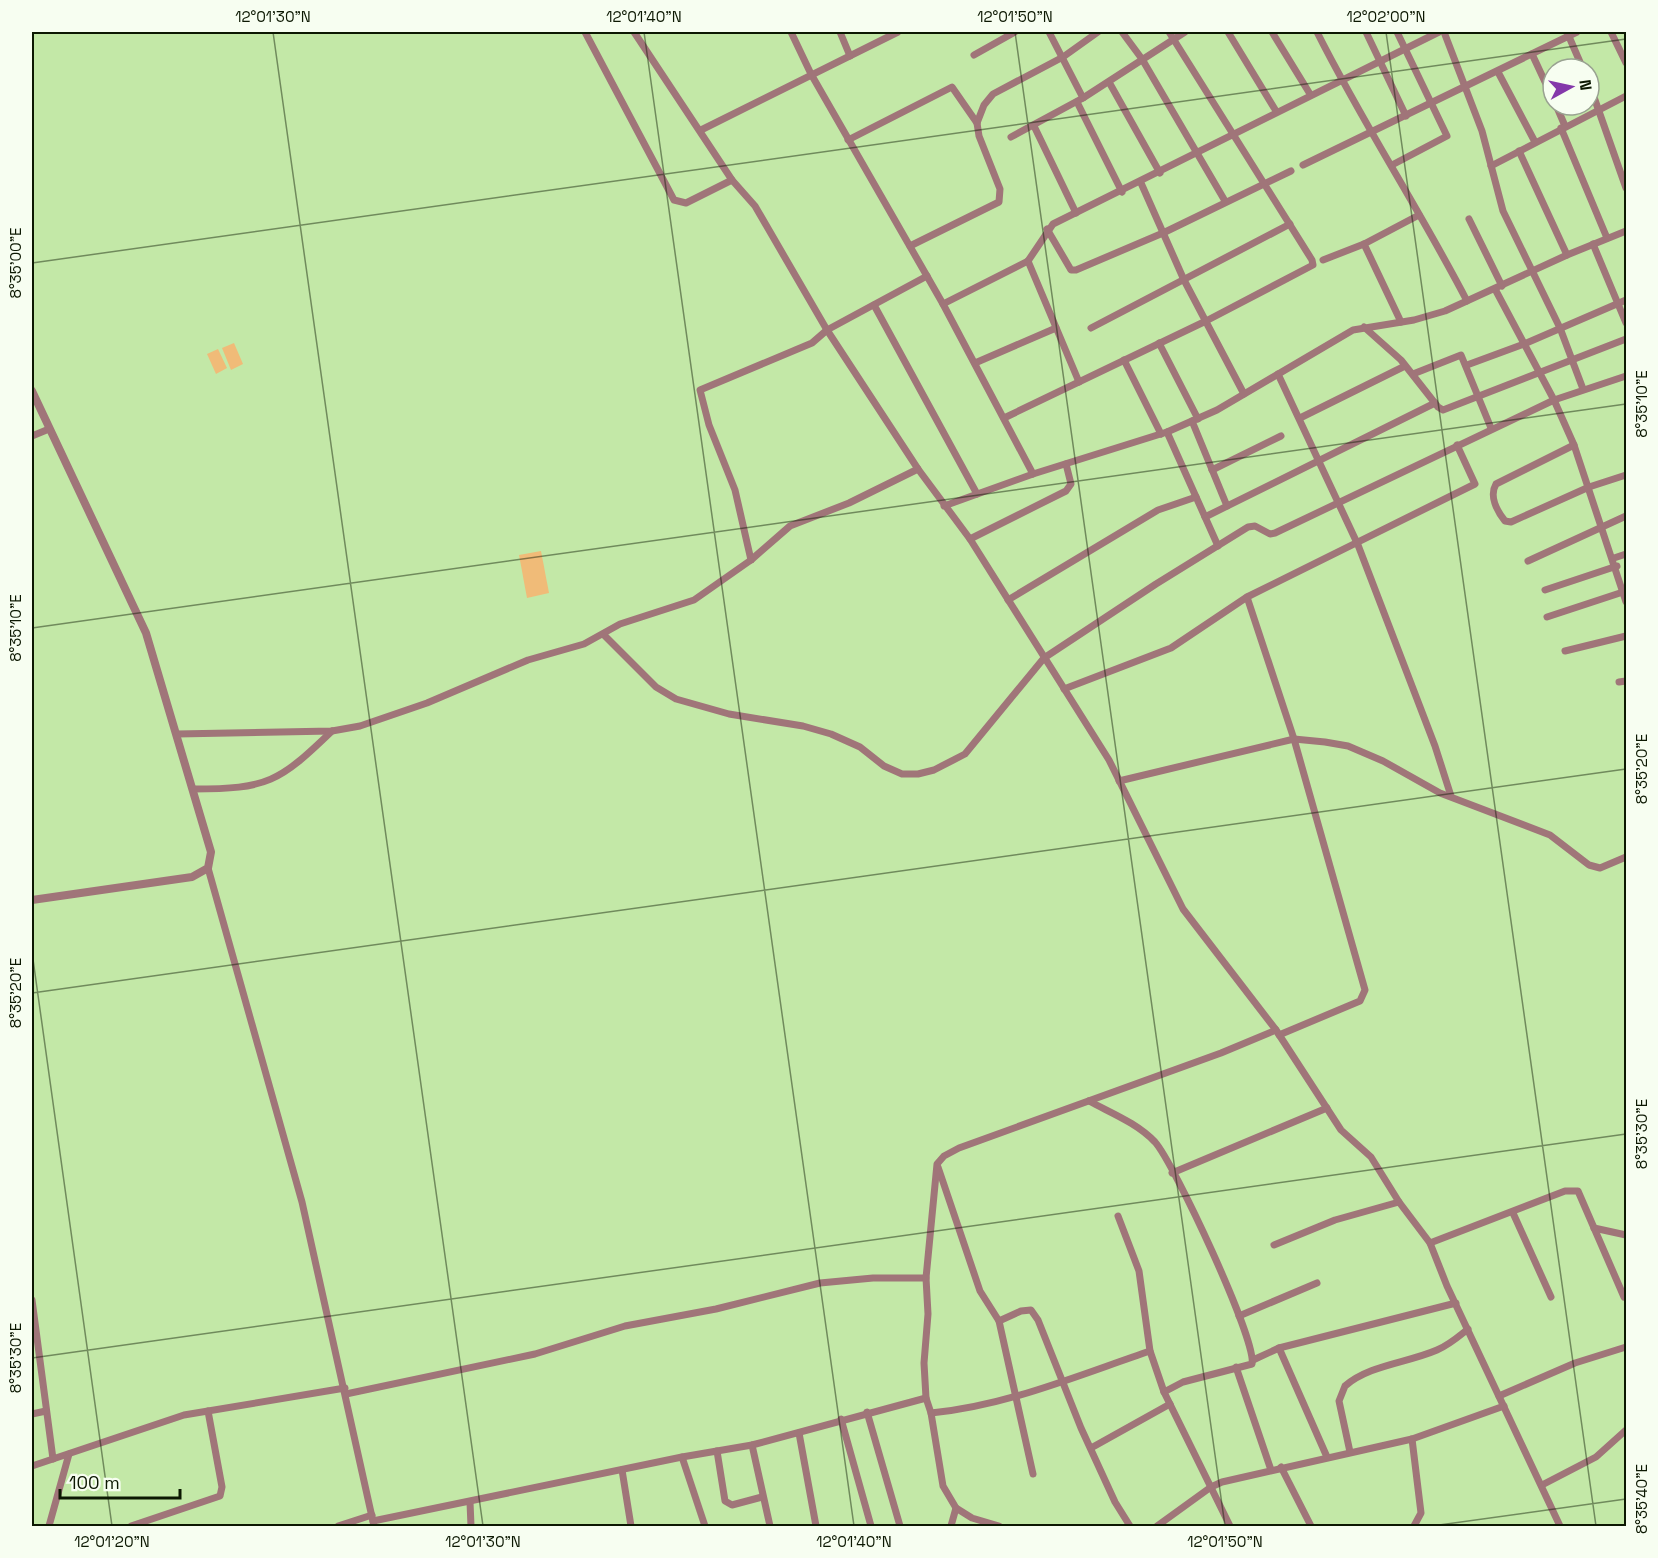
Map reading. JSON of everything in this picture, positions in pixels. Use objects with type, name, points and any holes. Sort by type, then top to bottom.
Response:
[{"type":"street","points":[[585,32],[674,200],[686,203],[732,180]]},
{"type":"street","points":[[634,32],[732,180],[755,206],[827,330],[918,469],[970,539],[1064,689],[1119,781],[1183,909],[1278,1032],[1341,1130],[1371,1157],[1398,1202],[1431,1243],[1456,1304],[1560,1527]]},
{"type":"street","points":[[791,32],[811,74],[943,304],[1033,474]]},
{"type":"street","points":[[840,32],[850,56]]},
{"type":"street","points":[[701,130],[898,32]]},
{"type":"street","points":[[974,55],[1015,32]]},
{"type":"street","points":[[1049,32],[1063,57],[1122,192]]},
{"type":"street","points":[[977,123],[984,105],[993,94],[1063,57],[1098,32]]},
{"type":"street","points":[[1122,32],[1142,59],[1225,201]]},
{"type":"street","points":[[1011,137],[1080,100],[1142,59],[1171,35],[1185,32]]},
{"type":"street","points":[[1228,32],[1276,111]]},
{"type":"street","points":[[1272,32],[1311,93]]},
{"type":"street","points":[[1317,32],[1340,79],[1392,165],[1467,301]]},
{"type":"street","points":[[1366,32],[1406,116]]},
{"type":"street","points":[[1392,165],[1445,139],[1447,131],[1397,32]]},
{"type":"street","points":[[943,304],[1028,261],[1047,230],[1076,213],[1141,183],[1311,93],[1439,32]]},
{"type":"street","points":[[1444,32],[1466,86],[1503,211],[1560,328],[1583,389]]},
{"type":"street","points":[[1303,165],[1498,72],[1568,33],[1577,32]]},
{"type":"street","points":[[1611,32],[1626,60]]},
{"type":"street","points":[[1568,33],[1578,57]]},
{"type":"street","points":[[1004,418],[1206,321],[1313,265],[1171,35]]},
{"type":"street","points":[[1532,54],[1541,73]]},
{"type":"street","points":[[1498,72],[1535,142]]},
{"type":"street","points":[[1108,82],[1160,173]]},
{"type":"street","points":[[848,140],[950,87],[954,88],[977,123],[979,136],[1000,189],[999,202],[910,246]]},
{"type":"street","points":[[1601,108],[1626,96]]},
{"type":"street","points":[[1601,111],[1626,188]]},
{"type":"street","points":[[1560,117],[1607,238]]},
{"type":"street","points":[[1491,165],[1582,117]]},
{"type":"street","points":[[1034,126],[1076,213]]},
{"type":"street","points":[[1519,151],[1567,255]]},
{"type":"street","points":[[1047,230],[1073,271],[1163,233],[1291,171]]},
{"type":"street","points":[[1141,183],[1185,280],[1244,394]]},
{"type":"street","points":[[1323,260],[1364,244],[1419,215]]},
{"type":"street","points":[[1469,219],[1524,344],[1554,400],[1574,445],[1625,591],[1626,602]]},
{"type":"street","points":[[1091,328],[1290,225]]},
{"type":"street","points":[[944,506],[1033,474],[1164,433],[1195,420],[1244,394],[1353,330],[1401,322],[1445,311],[1567,255],[1626,231]]},
{"type":"street","points":[[1364,244],[1401,322]]},
{"type":"street","points":[[1593,244],[1626,323]]},
{"type":"street","points":[[1028,261],[1079,382]]},
{"type":"street","points":[[751,560],[735,490],[709,425],[700,390],[812,342],[827,330],[927,276]]},
{"type":"street","points":[[1467,364],[1524,344],[1626,300]]},
{"type":"street","points":[[874,305],[977,494]]},
{"type":"street","points":[[1364,327],[1413,374],[1443,410],[1538,371],[1626,339]]},
{"type":"street","points":[[975,363],[1056,328]]},
{"type":"street","points":[[1159,344],[1195,420],[1227,506]]},
{"type":"street","points":[[1413,374],[1460,355],[1467,364],[1491,428]]},
{"type":"street","points":[[1124,360],[1164,433],[1218,546]]},
{"type":"street","points":[[1300,418],[1405,366]]},
{"type":"street","points":[[1278,374],[1358,545],[1435,746],[1450,796]]},
{"type":"street","points":[[604,635],[656,687],[676,699],[729,714],[803,726],[831,734],[860,747],[884,766],[902,774],[918,774],[934,770],[965,754],[1044,658],[1252,526],[1270,534],[1275,533],[1491,428],[1554,400],[1626,376]]},
{"type":"street","points":[[32,391],[146,633],[177,734],[211,852],[208,868],[302,1202],[373,1521]]},
{"type":"street","points":[[1205,517],[1435,403]]},
{"type":"street","points":[[32,436],[49,429]]},
{"type":"street","points":[[1212,470],[1281,436]]},
{"type":"street","points":[[1064,689],[1172,648],[1247,597],[1358,545],[1475,484],[1457,445]]},
{"type":"street","points":[[1574,445],[1496,484],[1493,489],[1494,502],[1505,521],[1511,522],[1589,487],[1626,475]]},
{"type":"street","points":[[970,539],[1066,490],[1071,484],[1066,464]]},
{"type":"street","points":[[177,734],[332,731],[360,726],[427,703],[528,660],[604,635],[620,624],[694,600],[751,560],[790,526],[849,503],[918,469]]},
{"type":"street","points":[[1008,600],[1158,510],[1196,497]]},
{"type":"street","points":[[1528,561],[1626,516]]},
{"type":"street","points":[[1545,590],[1615,562],[1626,554]]},
{"type":"street","points":[[1547,617],[1625,591]]},
{"type":"street","points":[[999,1527],[972,1518],[956,1508],[943,1486],[931,1413],[926,1398],[924,1363],[928,1314],[926,1278],[937,1164],[944,1156],[959,1148],[1360,1001],[1365,990],[1294,739],[1247,597]]},
{"type":"street","points":[[1565,651],[1626,636]]},
{"type":"street","points":[[193,789],[237,789],[272,781],[298,764],[332,731]]},
{"type":"street","points":[[1119,781],[1294,739],[1348,746],[1450,796],[1550,835],[1589,865],[1600,868],[1626,857]]},
{"type":"street","points":[[32,900],[192,877],[208,868]]},
{"type":"street","points":[[1089,1101],[1144,1132],[1156,1144],[1172,1173],[1239,1316],[1253,1360]]},
{"type":"street","points":[[1172,1173],[1327,1108]]},
{"type":"street","points":[[937,1164],[980,1291],[999,1321],[1033,1474]]},
{"type":"street","points":[[1431,1243],[1565,1191],[1578,1191],[1624,1298]]},
{"type":"street","points":[[1274,1245],[1335,1220],[1398,1202]]},
{"type":"street","points":[[1513,1213],[1551,1297]]},
{"type":"street","points":[[1118,1216],[1139,1271],[1149,1351],[1164,1392],[1230,1527]]},
{"type":"street","points":[[1594,1228],[1626,1235]]},
{"type":"street","points":[[32,1466],[184,1415],[345,1391],[535,1354],[625,1326],[716,1309],[820,1283],[873,1278],[926,1278]]},
{"type":"street","points":[[1239,1316],[1317,1283]]},
{"type":"street","points":[[32,1300],[37,1374],[46,1411],[53,1459]]},
{"type":"street","points":[[1164,1392],[1183,1382],[1252,1364],[1253,1360],[1280,1348],[1456,1304]]},
{"type":"street","points":[[999,1321],[1021,1311],[1031,1310],[1038,1320],[1091,1448],[1115,1502],[1130,1527]]},
{"type":"street","points":[[1350,1452],[1339,1401],[1344,1386],[1370,1372],[1435,1351],[1468,1329]]},
{"type":"street","points":[[1499,1396],[1575,1363],[1626,1347]]},
{"type":"street","points":[[1280,1348],[1327,1457]]},
{"type":"street","points":[[931,1413],[962,1410],[1016,1395],[1149,1351]]},
{"type":"street","points":[[1236,1367],[1271,1470]]},
{"type":"street","points":[[338,1527],[470,1502],[682,1457],[752,1445],[841,1419],[926,1398]]},
{"type":"street","points":[[1091,1448],[1170,1404]]},
{"type":"street","points":[[1157,1527],[1211,1487],[1281,1467],[1412,1439],[1504,1406]]},
{"type":"street","points":[[32,1414],[46,1411]]},
{"type":"street","points":[[131,1527],[220,1496],[223,1492],[208,1411]]},
{"type":"street","points":[[867,1412],[900,1527]]},
{"type":"street","points":[[841,1419],[871,1527]]},
{"type":"street","points":[[1542,1485],[1596,1456],[1626,1430]]},
{"type":"street","points":[[799,1433],[816,1527]]},
{"type":"street","points":[[1412,1439],[1421,1512],[1414,1527]]},
{"type":"street","points":[[752,1445],[770,1527]]},
{"type":"street","points":[[717,1451],[725,1501],[732,1505],[762,1497]]},
{"type":"street","points":[[49,1527],[69,1454]]},
{"type":"street","points":[[682,1457],[705,1527]]},
{"type":"street","points":[[1281,1467],[1311,1527]]},
{"type":"street","points":[[622,1470],[631,1527]]},
{"type":"street","points":[[470,1502],[471,1527]]},
{"type":"street","points":[[951,1527],[956,1508]]},
{"type":"shaded area","points":[[234,343],[243,364],[231,370],[222,348]]},
{"type":"shaded area","points":[[218,349],[227,368],[216,374],[207,354]]},
{"type":"shaded area","points":[[541,551],[549,593],[527,598],[519,555]]}]
